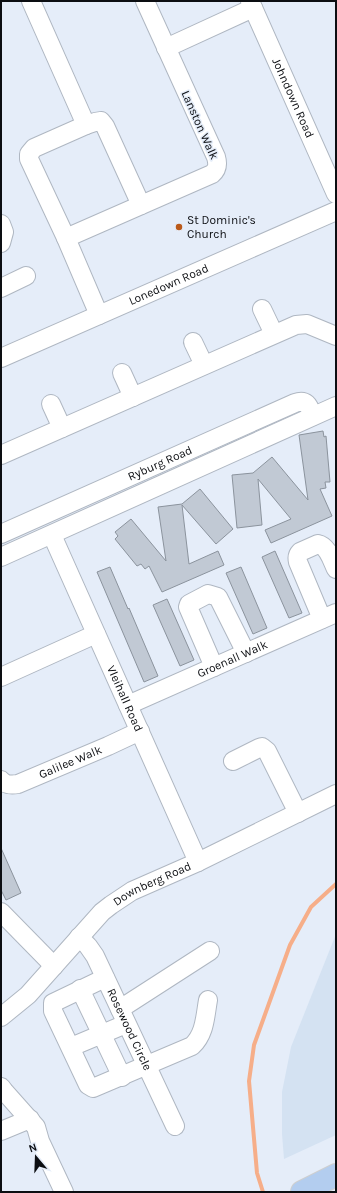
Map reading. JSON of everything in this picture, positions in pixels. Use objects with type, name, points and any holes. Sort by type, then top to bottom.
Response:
[{"type":"main road","points":[[302,1192],[336,1176]]},
{"type":"street","points":[[31,1],[86,125]]},
{"type":"street","name":"Lanston Walk","points":[[66,238],[212,174],[218,164],[145,1]]},
{"type":"street","points":[[166,48],[252,4]]},
{"type":"street","name":"Johndown Road","points":[[252,4],[336,194]]},
{"type":"street","points":[[99,315],[66,238],[28,157],[31,150],[86,125],[101,121],[104,124],[140,205]]},
{"type":"street","name":"Lonedown Road","points":[[1,358],[336,211]]},
{"type":"street","points":[[1,224],[4,232],[1,243]]},
{"type":"street","points":[[2,285],[26,276]]},
{"type":"street","points":[[262,309],[274,334]]},
{"type":"street","points":[[1,455],[296,325],[307,324],[336,336]]},
{"type":"street","points":[[192,342],[204,365]]},
{"type":"street","points":[[122,373],[133,397]]},
{"type":"street","name":"Ryburg Road","points":[[1,534],[300,401],[306,403],[313,416]]},
{"type":"street","points":[[51,404],[62,428]]},
{"type":"street","name":"Ryburg Road","points":[[1,557],[336,406]]},
{"type":"street","name":"Vleihall Road","points":[[52,535],[198,862]]},
{"type":"street","points":[[329,616],[298,562],[298,554],[321,544],[325,548],[336,569]]},
{"type":"street","points":[[214,667],[188,607],[189,604],[208,594],[218,597],[246,653]]},
{"type":"street","name":"Groenall Walk","points":[[128,705],[329,616]]},
{"type":"street","points":[[1,677],[96,634]]},
{"type":"street","name":"Galilee Walk","points":[[1,780],[10,785],[18,784],[140,731]]},
{"type":"street","points":[[233,761],[259,748],[264,748],[267,751],[298,813]]},
{"type":"street","name":"Downberg Road","points":[[1,1017],[28,995],[102,912],[123,897],[336,794]]},
{"type":"street","points":[[1,912],[54,966]]},
{"type":"street","name":"Rosewood Circle","points":[[79,937],[92,951],[175,1126]]},
{"type":"street","points":[[71,1047],[102,1034],[123,1016],[210,951]]},
{"type":"street","points":[[105,978],[54,1003],[53,1011],[90,1087],[96,1088],[192,1046],[200,1038],[208,1000]]},
{"type":"street","points":[[80,989],[122,1077]]},
{"type":"street","points":[[1,1086],[36,1127],[40,1141],[64,1192]]},
{"type":"street","points":[[1,1131],[30,1119]]},
{"type":"shaded area","points":[[336,934],[336,1135],[284,1159],[282,1134],[282,1092],[291,1047]]},
{"type":"building","points":[[323,431],[324,437],[326,436],[330,482],[325,482],[326,488],[320,489],[332,516],[271,543],[265,530],[291,519],[258,479],[262,525],[237,528],[232,475],[253,473],[272,457],[308,500],[299,435]]},
{"type":"building","points":[[200,489],[233,529],[216,544],[182,505],[189,564],[218,551],[224,565],[162,592],[149,566],[145,569],[141,564],[137,566],[115,539],[118,536],[115,532],[131,519],[166,561],[158,507],[182,504]]},
{"type":"building","points":[[275,551],[302,613],[289,618],[262,557]]},
{"type":"building","points":[[110,567],[158,676],[144,682],[97,572]]},
{"type":"building","points":[[241,567],[267,628],[253,634],[226,573]]},
{"type":"building","points":[[167,599],[194,660],[180,666],[153,605]]},
{"type":"building","points":[[1,848],[21,893],[6,900],[1,890]]},
{"type":"waterway","points":[[263,1192],[257,1173],[249,1081],[254,1045],[290,945],[311,907],[336,884]]},
{"type":"place","name":"St Dominic's Church","points":[[179,227]]}]
